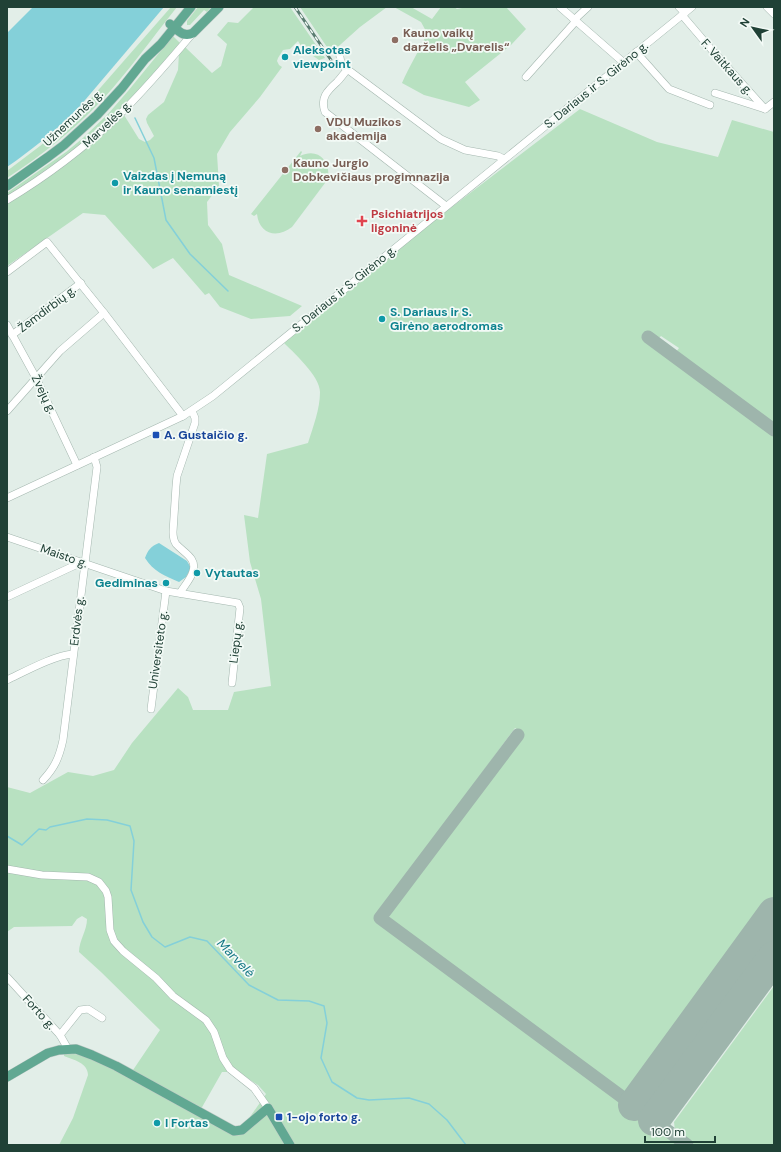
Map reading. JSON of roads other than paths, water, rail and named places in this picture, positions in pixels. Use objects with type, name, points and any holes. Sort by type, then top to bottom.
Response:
[{"type":"main road","name":"Užnemunės g.","points":[[7,186],[48,157],[81,130],[109,102],[145,58],[161,44],[172,25],[183,12],[191,7]]},
{"type":"main road","points":[[189,34],[219,7]]},
{"type":"main road","points":[[183,12],[182,26],[189,34]]},
{"type":"main road","points":[[172,25],[189,34]]},
{"type":"main road","points":[[7,1078],[48,1053],[76,1049],[108,1061],[234,1131],[242,1130],[268,1108],[290,1145]]},
{"type":"street","points":[[560,7],[623,62]]},
{"type":"street","points":[[526,77],[588,7]]},
{"type":"street","name":"F. Vaitkaus g.","points":[[679,7],[710,48],[765,109]]},
{"type":"street","name":"S. Dariaus ir S. Girėno g.","points":[[7,498],[183,416],[213,396],[692,7]]},
{"type":"street","points":[[768,7],[774,14]]},
{"type":"street","name":"Marvelės g.","points":[[7,200],[54,169],[107,126],[178,51],[189,34]]},
{"type":"street","points":[[339,50],[341,63],[442,139],[465,150],[498,156],[504,159]]},
{"type":"street","points":[[636,52],[669,89],[710,105]]},
{"type":"street","points":[[348,69],[324,97],[323,104],[325,112],[446,206]]},
{"type":"street","points":[[715,93],[765,109],[774,102]]},
{"type":"street","points":[[7,272],[47,242],[81,283],[183,416]]},
{"type":"street","name":"Žemdirbių g.","points":[[12,335],[81,283]]},
{"type":"street","points":[[7,411],[60,351],[104,313]]},
{"type":"street","name":"Žvejų g.","points":[[7,325],[36,378],[77,465]]},
{"type":"street","points":[[180,593],[193,573],[194,565],[193,561],[176,544],[173,532],[177,476],[195,423],[195,418],[192,411]]},
{"type":"street","name":"Erdvės g.","points":[[43,780],[58,759],[61,749],[83,563],[97,467],[94,457]]},
{"type":"street","name":"Maisto g.","points":[[7,536],[166,591],[237,602]]},
{"type":"street","points":[[7,597],[83,563]]},
{"type":"street","name":"Universiteto g.","points":[[150,709],[166,591]]},
{"type":"street","name":"Liepų g.","points":[[232,683],[240,608],[240,605],[237,602]]},
{"type":"street","points":[[7,680],[51,660],[68,654],[73,654]]},
{"type":"street","points":[[7,869],[42,875],[88,877],[99,882],[106,891],[108,897],[110,930],[114,941],[156,978],[173,996],[206,1020],[214,1032],[230,1069],[254,1088],[268,1108]]},
{"type":"street","name":"Forto g.","points":[[7,977],[60,1035],[68,1049]]},
{"type":"street","points":[[60,1035],[80,1010],[88,1009],[102,1018]]},
{"type":"water","points":[[33,7],[164,7],[80,106],[63,123],[7,167],[7,33]]},
{"type":"water","points":[[159,543],[187,561],[191,568],[186,577],[179,582],[156,570],[145,558],[150,549]]},
{"type":"waterway","points":[[135,118],[154,158],[166,220],[190,254],[228,291]]},
{"type":"waterway","name":"Marvelė","points":[[7,836],[22,845],[39,829],[46,830],[50,827],[87,819],[107,820],[130,826],[134,841],[131,890],[143,922],[152,937],[165,947],[190,937],[207,941],[249,985],[278,1000],[309,1001],[324,1006],[327,1023],[321,1058],[332,1082],[357,1098],[369,1100],[409,1098],[429,1104],[447,1120],[466,1145]]},
{"type":"railway","points":[[295,7],[331,60]]},
{"type":"place","name":"Kauno vaikų darželis „Dvarelis“","points":[[395,40]]},
{"type":"place","name":"Aleksotas viewpoint","points":[[285,57]]},
{"type":"place","name":"VDU Muzikos akademija","points":[[318,129]]},
{"type":"place","name":"Kauno Jurgio Dobkevičiaus progimnazija","points":[[285,170]]},
{"type":"place","name":"Vaizdas į Nemuną ir Kauno senamiestį","points":[[115,183]]},
{"type":"place","name":"Psichiatrijos ligoninė","points":[[362,221]]},
{"type":"place","name":"S. Dariaus ir S. Girėno aerodromas","points":[[382,319]]},
{"type":"place","name":"A. Gustaičio g.","points":[[156,435]]},
{"type":"place","name":"Vytautas","points":[[197,573]]},
{"type":"place","name":"Gediminas","points":[[166,583]]},
{"type":"place","name":"1-ojo forto g.","points":[[279,1117]]},
{"type":"place","name":"I Fortas","points":[[157,1123]]}]
